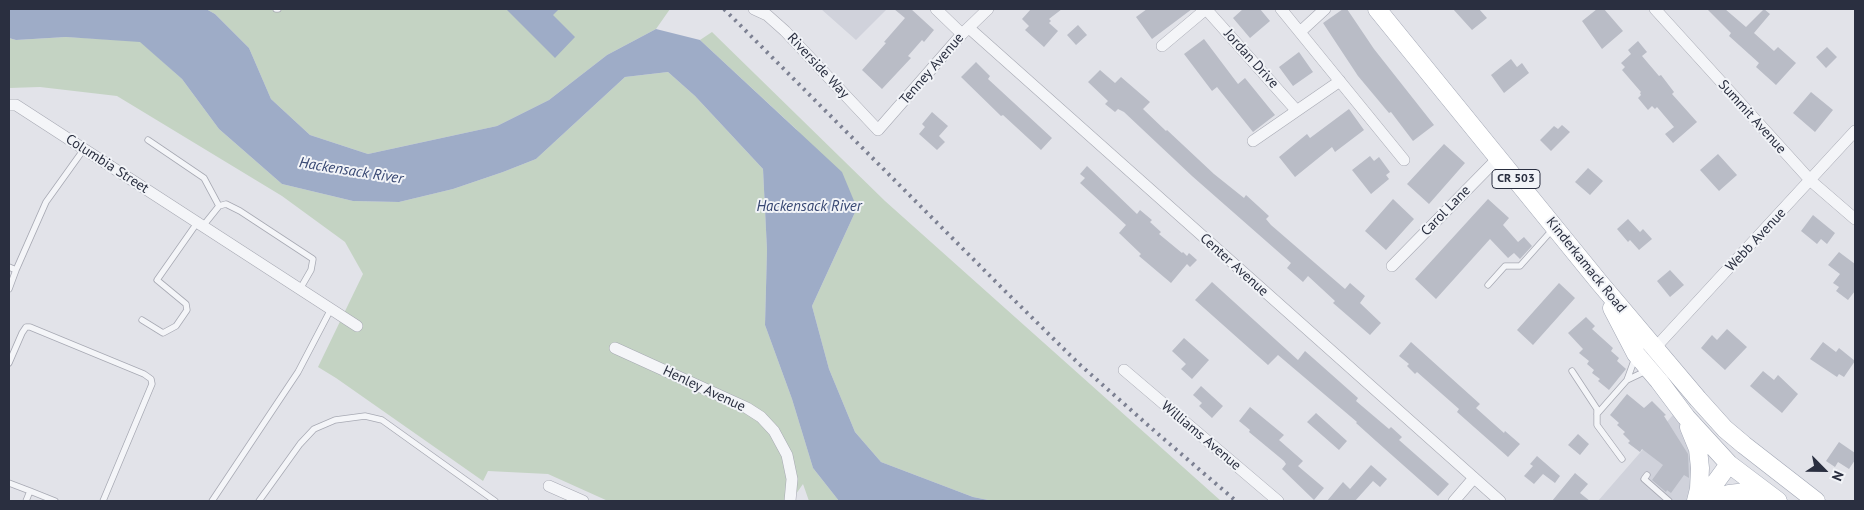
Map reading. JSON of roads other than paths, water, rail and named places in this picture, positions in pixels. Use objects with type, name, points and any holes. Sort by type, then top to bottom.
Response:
[{"type":"main road","name":"Kinderkamack Road","points":[[1377,9],[1599,282],[1725,429],[1816,501]]},
{"type":"main road","points":[[1599,282],[1636,354],[1686,417],[1729,464],[1773,498]]},
{"type":"main road","points":[[1653,376],[1655,348]]},
{"type":"main road","points":[[1686,417],[1698,449],[1700,468],[1699,489],[1696,501]]},
{"type":"main road","points":[[1702,501],[1729,464]]},
{"type":"main road","points":[[1710,501],[1729,494],[1747,492],[1773,498]]},
{"type":"street","name":"Riverside Way","points":[[754,9],[767,15],[785,31],[878,130]]},
{"type":"street","name":"Center Avenue","points":[[936,9],[966,31],[1500,501]]},
{"type":"street","name":"Tenney Avenue","points":[[878,130],[988,9]]},
{"type":"street","name":"Jordan Drive","points":[[1162,46],[1206,9],[1296,110]]},
{"type":"street","points":[[1281,9],[1404,160]]},
{"type":"street","points":[[1300,32],[1325,9]]},
{"type":"street","name":"Summit Avenue","points":[[1655,9],[1811,181],[1855,219]]},
{"type":"street","points":[[1253,141],[1340,81]]},
{"type":"street","name":"Columbia Street","points":[[13,105],[357,326]]},
{"type":"street","name":"Webb Avenue","points":[[1655,348],[1855,132]]},
{"type":"street","name":"Carol Lane","points":[[1392,266],[1499,157]]},
{"type":"street","name":"Henley Avenue","points":[[615,348],[747,408],[761,417],[774,431],[787,455],[792,479],[790,501]]},
{"type":"street","name":"Williams Avenue","points":[[1124,370],[1278,501]]},
{"type":"street","points":[[1454,501],[1473,479]]},
{"type":"street","points":[[549,486],[583,501]]},
{"type":"lane","points":[[148,140],[204,178],[219,206]]},
{"type":"lane","points":[[9,288],[46,202],[84,149]]},
{"type":"lane","points":[[142,320],[163,333],[176,326],[187,310],[186,304],[157,280],[200,224],[219,206],[226,204],[240,211],[313,259],[312,270],[300,289]]},
{"type":"lane","points":[[1488,285],[1504,266],[1520,266],[1555,228]]},
{"type":"lane","points":[[9,266],[16,270]]},
{"type":"lane","points":[[212,501],[298,372],[331,309]]},
{"type":"lane","points":[[9,363],[22,333],[26,327],[30,327],[144,374],[151,379],[152,384],[103,501]]},
{"type":"lane","points":[[1597,414],[1628,380],[1636,354]]},
{"type":"lane","points":[[1572,371],[1597,410],[1597,425],[1622,459]]},
{"type":"lane","points":[[1628,380],[1653,376]]},
{"type":"lane","points":[[259,501],[300,444],[314,429],[335,420],[365,416],[382,420],[495,501]]},
{"type":"lane","points":[[1647,475],[1644,479],[1669,501]]},
{"type":"lane","points":[[9,483],[55,501]]},
{"type":"lane","points":[[26,501],[30,491]]},
{"type":"water","name":"Hackensack River","points":[[9,9],[206,9],[215,14],[249,48],[271,99],[310,135],[368,154],[497,126],[549,100],[607,55],[656,29],[700,40],[842,172],[857,208],[812,306],[829,369],[855,432],[881,462],[973,497],[993,501],[839,501],[813,468],[792,399],[765,325],[767,250],[763,169],[695,96],[668,72],[625,77],[536,159],[453,189],[399,202],[353,201],[282,184],[219,129],[182,79],[140,42],[66,37],[16,40],[9,38]]},
{"type":"water","points":[[506,9],[559,9],[553,15],[575,37],[555,58]]},
{"type":"railway","points":[[724,9],[1078,363],[1236,501]]}]
